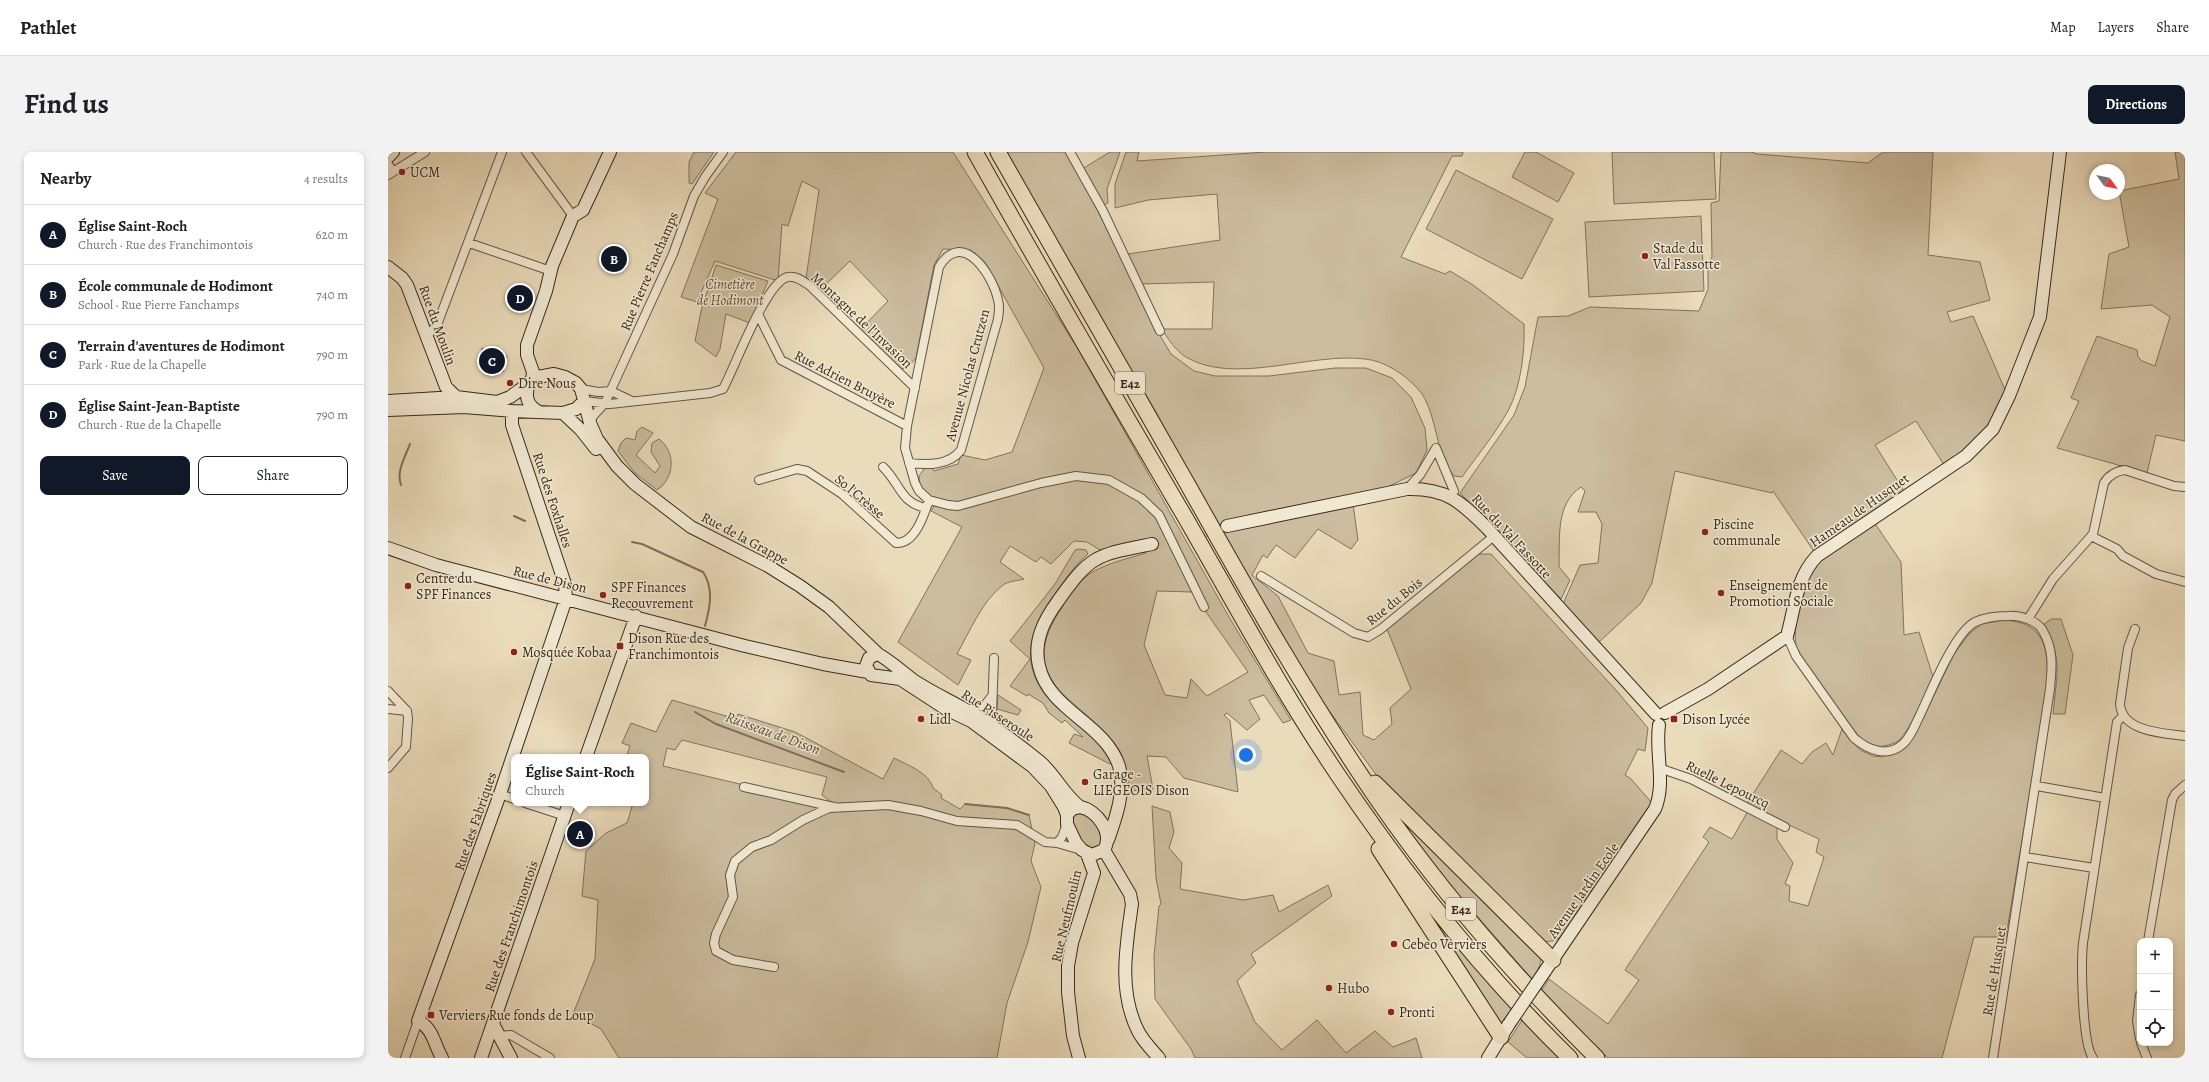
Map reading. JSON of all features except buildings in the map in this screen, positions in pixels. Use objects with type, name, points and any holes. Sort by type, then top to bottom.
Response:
[{"type":"highway","points":[[964,152],[1034,257]]},
{"type":"highway","name":"E42","points":[[975,152],[1267,661],[1338,774],[1393,853],[1439,912],[1484,966],[1570,1058]]},
{"type":"highway","name":"E42","points":[[998,152],[1261,614],[1378,800],[1453,900],[1498,954],[1597,1058]]},
{"type":"highway","points":[[1342,745],[1549,966]]},
{"type":"highway","points":[[1338,774],[1379,849],[1505,1031]]},
{"type":"street","points":[[388,157],[393,152]]},
{"type":"street","points":[[388,164],[390,174],[425,152]]},
{"type":"street","points":[[428,336],[437,325],[502,152]]},
{"type":"street","points":[[526,152],[573,216]]},
{"type":"street","points":[[540,412],[530,406],[527,402],[526,392],[533,372],[527,355],[527,344],[549,284],[551,271],[573,216],[583,210],[610,152]]},
{"type":"street","name":"Rue Pierre Fanchamps","points":[[605,403],[670,260],[694,196],[705,177],[723,152]]},
{"type":"street","points":[[1070,152],[1103,212],[1160,331]]},
{"type":"street","name":"Hameau de Husquet","points":[[1787,636],[1799,584],[1808,566],[1817,556],[1966,456],[1993,428],[2012,389],[2040,317],[2045,289],[2060,152]]},
{"type":"street","points":[[469,243],[551,271]]},
{"type":"street","name":"Montagne de l'Invasion","points":[[928,504],[915,483],[909,463],[906,448],[907,426],[939,266],[947,257],[958,251],[975,258]]},
{"type":"street","name":"Avenue Nicolas Crutzen","points":[[909,463],[930,464],[949,461],[958,454],[962,446],[999,309],[996,291],[981,264],[975,258]]},
{"type":"street","name":"Rue du Moulin","points":[[388,268],[402,278],[407,285],[428,336],[446,388],[456,397]]},
{"type":"street","name":"Montagne de l'Invasion","points":[[582,395],[605,403],[710,393],[723,389],[768,294],[782,280],[789,276],[799,279],[810,286],[915,388]]},
{"type":"street","name":"Rue Adrien Bruyère","points":[[758,314],[781,360],[907,426]]},
{"type":"street","points":[[388,401],[456,397],[497,402],[510,397],[530,381],[546,375],[560,375],[576,383],[582,395],[576,409],[563,413],[464,407],[388,410]]},
{"type":"street","points":[[582,395],[611,390],[632,401]]},
{"type":"street","name":"Rue de la Grappe","points":[[582,395],[590,423],[597,439],[617,466],[656,502]]},
{"type":"street","points":[[590,423],[593,416],[605,403]]},
{"type":"street","name":"Rue des Foxhalles","points":[[512,411],[512,425],[565,584],[566,599]]},
{"type":"street","name":"Rue de la Grappe","points":[[563,413],[581,430],[623,480],[635,490],[656,502],[698,531],[777,571],[837,614],[883,658]]},
{"type":"street","points":[[1407,489],[1420,475],[1436,448],[1454,491]]},
{"type":"street","name":"So l'Crèsse","points":[[759,480],[797,469],[807,471],[842,494],[896,542],[909,540],[928,504],[912,504],[904,496],[890,473],[883,467]]},
{"type":"street","points":[[1662,718],[1787,636],[1796,656],[1854,738],[1864,747],[1882,752],[1898,748],[1910,735],[1955,643],[1963,632],[1974,623],[1986,617],[2013,616],[2028,619],[2054,578],[2091,536],[2098,515],[2104,483],[2108,477],[2118,471],[2134,472],[2174,486],[2185,487]]},
{"type":"street","points":[[928,504],[958,506],[1076,476],[1109,480],[1141,498],[1159,515],[1204,607]]},
{"type":"street","name":"Rue du Val Fassotte","points":[[1227,526],[1407,489],[1427,489],[1451,496],[1466,507],[1494,536],[1662,718]]},
{"type":"street","name":"Rue du Bois","points":[[1261,576],[1354,633],[1368,637],[1381,629],[1494,536]]},
{"type":"street","points":[[2091,536],[2117,549],[2123,556],[2156,574],[2185,582]]},
{"type":"street","points":[[774,967],[724,957],[716,951],[714,943],[733,897],[730,875],[735,861],[752,847],[771,840],[803,820],[829,808],[900,807],[957,821],[1016,825],[1045,842],[1057,843],[1085,852],[1096,854],[1106,845],[1119,802],[1121,784],[1120,771],[1113,752],[1102,739],[1051,693],[1040,672],[1037,652],[1043,623],[1076,575],[1086,565],[1104,554],[1152,544]]},
{"type":"street","name":"Rue de Dison","points":[[388,548],[436,565],[636,616]]},
{"type":"street","name":"Rue des Fabriques","points":[[514,754],[566,599]]},
{"type":"street","name":"Rue de la Grappe","points":[[820,601],[839,626],[862,648],[868,666]]},
{"type":"street","points":[[587,754],[636,616],[746,646],[824,664],[868,666]]},
{"type":"street","name":"Rue de Husquet","points":[[1994,1058],[2037,786],[2052,675],[2052,650],[2041,628],[2028,619]]},
{"type":"street","points":[[2135,629],[2128,648],[2120,704],[2123,716],[2131,723],[2141,727],[2162,733],[2185,736]]},
{"type":"street","points":[[871,656],[883,658],[888,669],[881,676],[875,676],[868,666],[871,656]]},
{"type":"street","name":"Rue Pisseroule","points":[[883,658],[919,684],[967,710],[993,727],[1041,762],[1053,774],[1069,798],[1080,807],[1095,814]]},
{"type":"street","points":[[993,727],[992,696],[994,658]]},
{"type":"street","name":"Rue Pisseroule","points":[[881,676],[900,679],[971,722],[1016,755],[1046,781],[1062,803],[1072,837],[1085,852]]},
{"type":"street","points":[[388,691],[407,711],[408,718],[406,747],[388,768]]},
{"type":"street","points":[[967,710],[985,705],[992,696]]},
{"type":"street","points":[[388,710],[407,711]]},
{"type":"street","points":[[2089,1056],[2081,964],[2083,944],[2117,722],[2123,716]]},
{"type":"street","name":"Avenue Jardin Ecole","points":[[1488,1058],[1655,809],[1660,793],[1657,738],[1662,718]]},
{"type":"street","name":"Rue des Fabriques","points":[[418,1021],[511,762]]},
{"type":"street","name":"Ruelle Lepourcq","points":[[1659,768],[1691,779],[1785,827]]},
{"type":"street","points":[[2149,938],[2172,800],[2175,794],[2185,785]]},
{"type":"street","points":[[2037,786],[2105,798]]},
{"type":"street","points":[[744,787],[838,808]]},
{"type":"street","points":[[500,794],[511,798]]},
{"type":"street","points":[[1095,814],[1107,814],[1119,802]]},
{"type":"street","points":[[534,806],[565,816]]},
{"type":"street","name":"Rue des Franchimontois","points":[[481,1058],[568,806]]},
{"type":"street","points":[[1057,843],[1072,809],[1080,807]]},
{"type":"street","points":[[1095,814],[1105,828],[1106,845],[1130,894],[1132,904],[1125,980],[1129,1010],[1139,1033],[1159,1058]]},
{"type":"street","name":"Rue Neufmoulin","points":[[1079,1058],[1073,1036],[1068,992],[1068,966],[1072,943],[1094,873],[1090,858],[1085,852]]},
{"type":"street","points":[[2025,857],[2094,868]]},
{"type":"street","points":[[405,1058],[418,1021],[426,1025],[431,1031],[442,1058]]},
{"type":"street","points":[[493,1024],[511,1058]]},
{"type":"street","points":[[500,1036],[511,1035],[550,1058]]},
{"type":"street","points":[[2142,1046],[2147,1058]]},
{"type":"green space","points":[[694,152],[714,152],[692,184],[689,183],[689,162]]},
{"type":"green space","points":[[736,152],[953,152],[1078,349],[1229,617],[1291,720],[1283,723],[1264,695],[1249,700],[1260,719],[1247,730],[1227,713],[1224,715],[1230,721],[1238,792],[1184,778],[1166,757],[1147,756],[1153,789],[1129,791],[1125,764],[1119,750],[1090,718],[1059,690],[1049,675],[1044,658],[1047,637],[1059,612],[1070,595],[1082,580],[1096,570],[1112,563],[1146,553],[1141,541],[1100,550],[1087,542],[1074,541],[1051,564],[1041,557],[1036,562],[1010,546],[1000,562],[1024,579],[1003,585],[989,599],[983,608],[957,654],[971,660],[958,685],[898,642],[962,527],[931,511],[934,506],[957,509],[1048,484],[1080,479],[1097,480],[1073,473],[968,501],[949,503],[932,498],[920,487],[919,476],[924,469],[932,467],[934,471],[958,464],[961,455],[985,460],[1012,452],[1044,368],[985,262],[971,250],[943,249],[934,265],[916,358],[908,367],[902,369],[859,331],[888,301],[850,261],[819,291],[806,278],[819,190],[802,181],[788,226],[782,224],[778,281],[715,261],[697,302],[681,297],[718,199],[705,193]],"holes":[[[1157,591],[1192,592],[1248,672],[1207,696],[1191,679],[1187,698],[1165,695],[1144,645]]]},
{"type":"green space","points":[[1007,152],[1067,152],[1116,246],[1158,332],[1171,354],[1194,371],[1215,376],[1269,376],[1335,368],[1366,368],[1392,378],[1411,397],[1425,428],[1427,450],[1416,473],[1353,504],[1358,540],[1351,549],[1318,529],[1295,558],[1276,545],[1267,558],[1263,555],[1252,575],[1278,596],[1308,653],[1334,661],[1339,695],[1360,692],[1363,735],[1374,740],[1392,724],[1390,708],[1411,689],[1387,629],[1479,554],[1491,554],[1615,689],[1648,728],[1645,751],[1638,749],[1625,775],[1631,779],[1652,803],[1562,936],[1551,941],[1540,941],[1391,795],[1319,697],[1213,519],[1156,412],[1094,307]]},
{"type":"green space","points":[[1110,152],[1120,152],[1107,189],[1108,203],[1102,206],[1082,169]]},
{"type":"green space","points":[[1126,152],[1139,152],[1137,161],[1266,152],[1463,152],[1462,156],[1452,156],[1401,257],[1445,274],[1450,271],[1473,285],[1524,324],[1523,357],[1519,380],[1508,411],[1486,445],[1462,477],[1454,476],[1444,461],[1434,423],[1427,403],[1422,395],[1406,378],[1387,365],[1372,360],[1344,358],[1249,369],[1227,369],[1205,365],[1186,357],[1179,352],[1162,329],[1212,329],[1214,282],[1141,284],[1128,254],[1220,240],[1217,194],[1148,200],[1115,208],[1115,184]]},
{"type":"green space","points":[[1525,152],[1536,152],[1574,173],[1558,202],[1512,177]]},
{"type":"green space","points":[[1612,152],[1714,152],[1716,199],[1614,204]]},
{"type":"green space","points":[[1721,152],[1751,152],[1757,154],[1868,163],[1883,152],[1933,152],[1928,255],[1980,262],[1990,300],[1947,312],[1951,322],[1973,316],[2006,392],[1993,420],[1974,443],[1944,465],[1916,421],[1875,445],[1904,491],[1815,553],[1773,491],[1772,493],[1675,471],[1652,583],[1641,603],[1598,643],[1563,604],[1580,565],[1598,563],[1602,524],[1596,512],[1578,512],[1585,491],[1581,487],[1573,494],[1563,513],[1560,534],[1559,567],[1570,580],[1561,599],[1460,493],[1514,415],[1525,387],[1538,317],[1568,316],[1590,307],[1699,311],[1708,289],[1708,264],[1712,257],[1711,203],[1719,201]]},
{"type":"green space","points":[[2175,152],[2185,152],[2185,441],[2156,435],[2147,473],[2057,448],[2079,401],[2071,398],[2097,336],[2137,350],[2138,357],[2142,361],[2155,366],[2170,317],[2152,305],[2101,309],[2109,254],[2129,247],[2121,200],[2125,200],[2125,190],[2179,179]]},
{"type":"green space","points":[[1456,170],[1553,219],[1522,279],[1426,229]]},
{"type":"green space","name":"Stade du Val Fassotte","points":[[1701,216],[1704,291],[1589,297],[1585,222]]},
{"type":"green space","name":"Cimetière de Hodimont","points":[[716,265],[768,281],[750,323],[726,314],[720,349],[716,357],[695,341],[702,307]]},
{"type":"green space","points":[[482,348],[507,356],[503,372],[478,365]]},
{"type":"green space","points":[[642,427],[653,433],[636,455],[655,473],[660,466],[651,452],[652,443],[659,439],[665,444],[671,458],[670,472],[667,479],[657,490],[635,473],[618,451],[621,443],[626,438],[635,440],[637,431]]},
{"type":"green space","points":[[1874,522],[1901,562],[1904,635],[1919,632],[1933,677],[1913,720],[1903,735],[1898,741],[1888,745],[1876,747],[1869,745],[1862,739],[1841,715],[1800,654],[1795,639],[1801,590],[1806,576],[1811,568],[1827,552]]},
{"type":"green space","points":[[1075,550],[1086,550],[1088,554],[1079,562],[1068,576],[1047,605],[1039,620],[1031,648],[1031,662],[1035,676],[1042,691],[1054,705],[1097,741],[1113,762],[1110,764],[1069,743],[1074,734],[1083,737],[1065,720],[1062,723],[1049,713],[1043,703],[1010,686],[1030,659],[1010,641],[1055,584]]},
{"type":"green space","points":[[2051,619],[2061,619],[2073,655],[2065,714],[2053,714],[2057,679],[2056,658],[2050,636],[2043,625]]},
{"type":"green space","points":[[2004,620],[2018,622],[2028,626],[2036,632],[2041,639],[2047,658],[2048,683],[2006,937],[1974,937],[1942,1058],[1608,1058],[1541,991],[1549,979],[1608,1024],[1639,980],[1625,970],[1709,842],[1703,837],[1710,827],[1732,839],[1748,811],[1777,827],[1777,839],[1793,863],[1785,884],[1790,886],[1789,901],[1808,906],[1824,857],[1816,852],[1819,839],[1746,805],[1781,750],[1802,764],[1812,752],[1826,743],[1833,755],[1842,729],[1860,750],[1873,756],[1882,757],[1903,749],[1914,737],[1954,654],[1969,634],[1982,624]]},
{"type":"green space","points":[[998,695],[1021,710],[1018,715],[997,709]]},
{"type":"green space","points":[[672,700],[736,719],[738,714],[795,732],[883,779],[894,758],[923,774],[931,783],[933,788],[942,795],[941,798],[960,809],[965,804],[1007,808],[1029,815],[1035,843],[1031,861],[1041,887],[1028,942],[1007,1003],[997,1058],[619,1058],[601,1029],[573,1014],[595,959],[598,900],[582,896],[586,851],[606,833],[627,823],[632,806],[649,806],[649,754],[627,754],[630,746],[622,743],[631,723],[656,732]],"holes":[[[682,740],[827,777],[822,795],[838,807],[663,766],[667,748],[675,750]]]},
{"type":"green space","points":[[1152,806],[1170,812],[1174,832],[1169,848],[1182,863],[1180,889],[1243,900],[1273,895],[1279,912],[1328,885],[1332,896],[1251,954],[1256,963],[1237,981],[1255,1022],[1282,1050],[1317,1020],[1346,1053],[1375,1031],[1393,1047],[1416,1038],[1422,1058],[1195,1058],[1191,1049],[1155,999],[1154,956],[1159,906],[1161,904],[1156,878]]},
{"type":"green space","points":[[1393,810],[1540,956],[1540,966],[1532,979],[1450,885]]},
{"type":"green space","points":[[1083,813],[1094,822],[1099,830],[1101,844],[1093,849],[1081,840],[1073,826],[1073,817],[1075,814]]},
{"type":"green space","points":[[1418,899],[1512,1008],[1501,1024]]},
{"type":"green space","points":[[1522,1020],[1559,1058],[1527,1058],[1508,1042]]},
{"type":"waterway","name":"Ruisseau de Dison","points":[[401,485],[400,470],[410,444]]},
{"type":"waterway","name":"Ruisseau de Dison","points":[[514,516],[525,521]]},
{"type":"waterway","name":"Ruisseau de Dison","points":[[632,542],[642,544],[703,572],[710,591],[705,626]]},
{"type":"waterway","name":"Ruisseau de Dison","points":[[695,712],[716,724],[844,772]]},
{"type":"waterway","name":"Ruisseau de Dison","points":[[965,804],[1007,808],[1029,815]]},
{"type":"tunnel","points":[[1152,544],[1220,528]]},
{"type":"place","name":"UCM","points":[[402,172]]},
{"type":"place","name":"Stade du Val Fassotte","points":[[1645,256]]},
{"type":"place","name":"École communale de Hodimont","points":[[614,259]]},
{"type":"place","name":"Église Saint-Jean-Baptiste","points":[[520,298]]},
{"type":"place","name":"Terrain d'aventures de Hodimont","points":[[492,361]]},
{"type":"place","name":"Dire Nous","points":[[510,383]]},
{"type":"place","name":"Piscine communale","points":[[1705,532]]},
{"type":"place","name":"Centre du SPF Finances","points":[[408,586]]},
{"type":"place","name":"Enseignement de Promotion Sociale","points":[[1721,593]]},
{"type":"place","name":"SPF Finances Recouvrement","points":[[603,595]]},
{"type":"place","name":"Dison Rue des Franchimontois","points":[[620,646]]},
{"type":"place","name":"Mosquée Kobaa","points":[[514,652]]},
{"type":"place","name":"Lidl","points":[[921,719]]},
{"type":"place","name":"Dison Lycée","points":[[1674,719]]},
{"type":"place","name":"Garage - LIEGEOIS Dison","points":[[1085,782]]},
{"type":"place","name":"Église Saint-Roch","points":[[580,834]]},
{"type":"place","name":"Cebeo Verviers","points":[[1394,944]]},
{"type":"place","name":"Hubo","points":[[1329,988]]},
{"type":"place","name":"Pronti","points":[[1391,1012]]},
{"type":"place","name":"Verviers Rue fonds de Loup","points":[[431,1015]]}]
